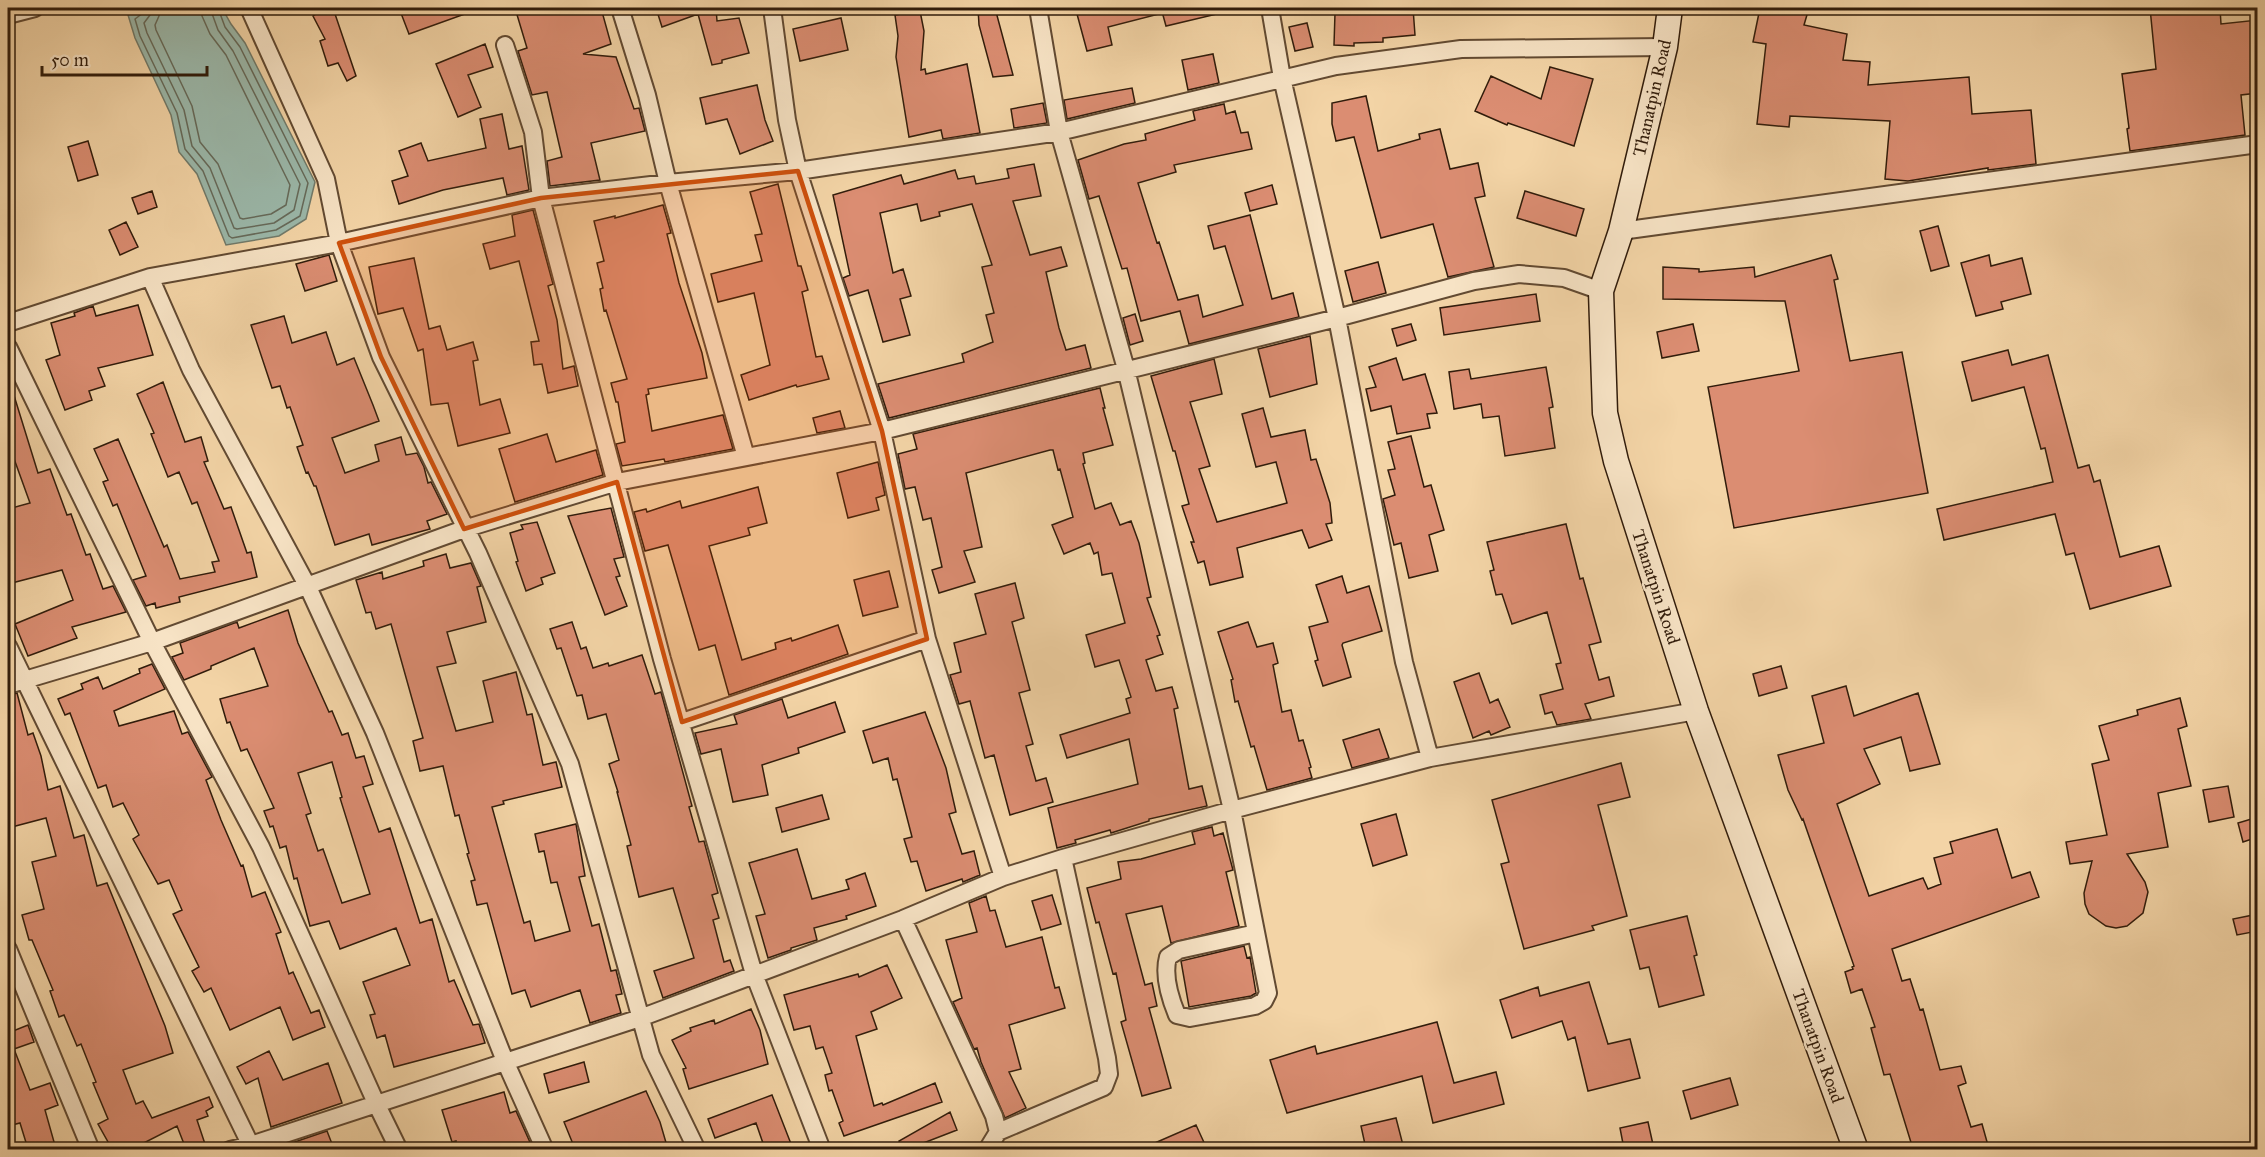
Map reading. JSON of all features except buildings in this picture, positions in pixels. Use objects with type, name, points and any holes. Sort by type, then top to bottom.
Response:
[{"type":"main road","name":"Thanatpin Road","points":[[1670,8],[1665,47],[1621,231],[1601,291],[1605,413],[1616,461],[1696,711],[1856,1149]]},
{"type":"street","points":[[8,15],[35,8]]},
{"type":"street","points":[[249,8],[326,179],[339,243],[381,357],[464,529],[478,553],[570,764],[651,1055],[697,1149]]},
{"type":"street","points":[[620,8],[647,94],[668,183],[746,457]]},
{"type":"street","points":[[772,8],[787,120],[798,171],[882,431],[927,639],[1003,877]]},
{"type":"street","points":[[1038,8],[1059,132],[1126,369],[1232,810],[1268,993],[1264,1001],[1255,1006],[1190,1018],[1177,1015],[1172,1003],[1166,967],[1168,957],[1179,950],[1256,933]]},
{"type":"street","points":[[1270,8],[1282,78],[1337,318],[1404,662],[1430,758]]},
{"type":"street","points":[[505,45],[533,132],[541,198],[662,659],[754,974],[822,1149]]},
{"type":"street","points":[[8,323],[150,277],[339,243],[541,198],[798,171],[1059,132],[1336,66],[1461,49],[1665,47]]},
{"type":"street","points":[[1621,231],[2258,144]]},
{"type":"street","points":[[8,684],[152,642],[464,529],[617,482],[882,431],[1337,318],[1474,281],[1519,274],[1564,278],[1601,291]]},
{"type":"street","points":[[150,277],[190,370],[308,587],[375,733],[505,1061],[545,1149]]},
{"type":"street","points":[[8,347],[152,642],[261,847],[376,1103],[399,1149]]},
{"type":"street","points":[[682,722],[927,639]]},
{"type":"street","points":[[8,646],[252,1147]]},
{"type":"street","points":[[230,1149],[252,1147],[376,1103],[640,1018],[903,919],[1003,877],[1063,858],[1232,810],[1430,758],[1696,711]]},
{"type":"street","points":[[987,1149],[998,1132],[1104,1087],[1109,1074],[1063,858]]},
{"type":"street","points":[[903,919],[994,1116],[998,1132]]},
{"type":"street","points":[[9,957],[91,1149]]},
{"type":"highlighted area","points":[[798,171],[882,431],[927,639],[682,722],[617,482],[464,529],[381,357],[339,243],[541,198]]},
{"type":"water","points":[[143,8],[222,8],[245,43],[315,182],[306,219],[279,236],[226,245],[197,174],[179,152],[171,115],[135,38],[128,15]]}]
